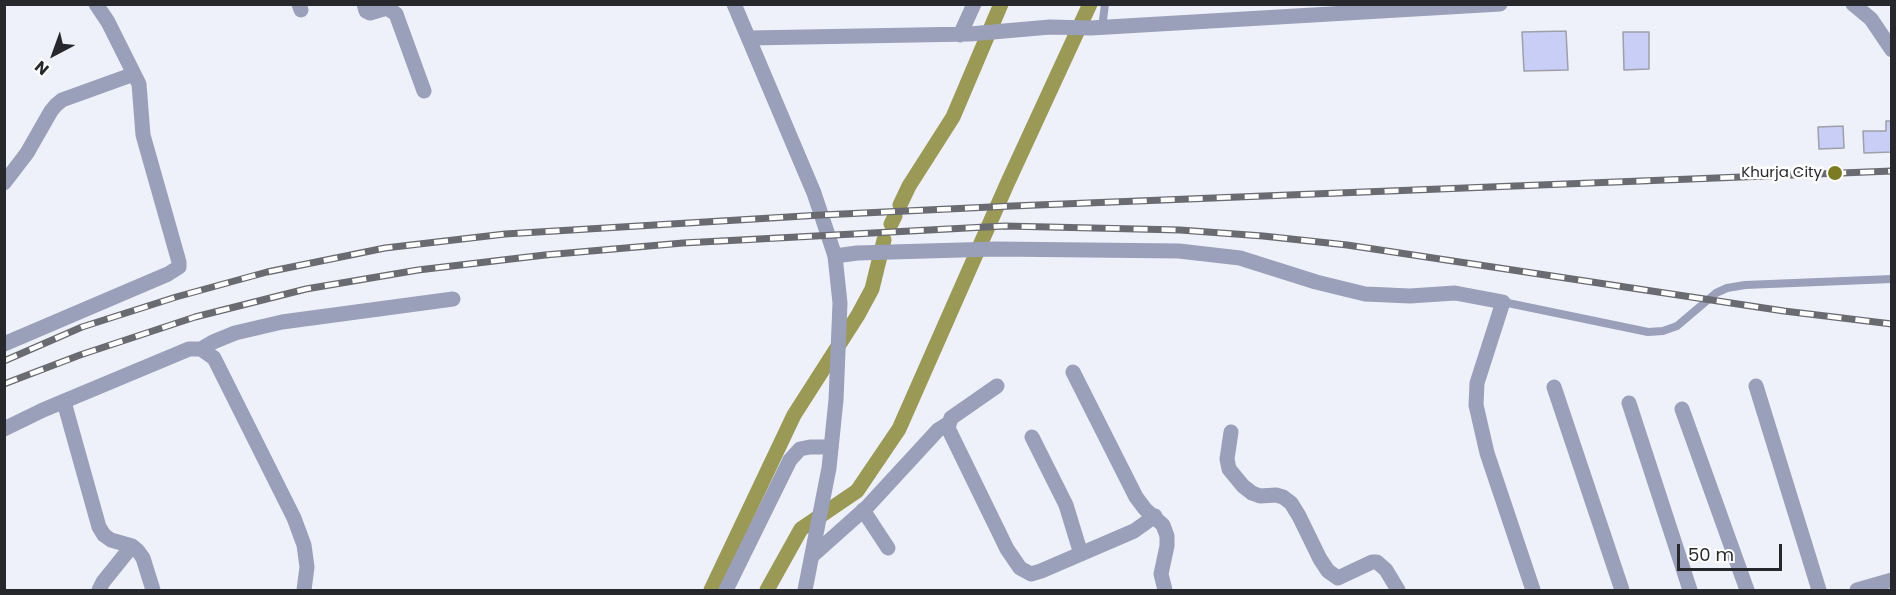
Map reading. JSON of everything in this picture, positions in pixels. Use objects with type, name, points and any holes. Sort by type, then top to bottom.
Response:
[{"type":"street","points":[[4,344],[168,274],[179,267],[143,135],[141,94],[134,74],[108,22],[96,4]]},
{"type":"street","points":[[364,4],[370,13],[387,8],[396,14],[424,91]]},
{"type":"street","points":[[734,4],[814,194],[835,256],[840,303],[831,447],[805,591]]},
{"type":"street","points":[[965,34],[974,4]]},
{"type":"street","points":[[749,38],[965,34],[1050,27],[1097,28],[1384,7],[1500,4]]},
{"type":"street","points":[[1853,4],[1870,19],[1892,50]]},
{"type":"street","points":[[4,183],[27,153],[56,105],[62,100],[134,74]]},
{"type":"street","points":[[835,256],[857,253],[996,249],[1179,251],[1240,258],[1316,282],[1365,294],[1410,296],[1455,293],[1503,302],[1477,383],[1476,405],[1487,453],[1533,591]]},
{"type":"street","points":[[4,429],[189,349],[201,349],[235,333],[282,322],[453,299]]},
{"type":"street","points":[[201,349],[214,358],[294,518],[304,545],[307,567],[304,591]]},
{"type":"street","points":[[1072,372],[1137,497],[1145,509],[1163,525],[1167,536],[1161,574],[1165,591]]},
{"type":"street","points":[[813,549],[863,510],[957,412],[997,386]]},
{"type":"street","points":[[1756,386],[1819,591]]},
{"type":"street","points":[[1554,387],[1622,591]]},
{"type":"street","points":[[64,402],[99,527],[111,540],[132,546],[143,558],[153,591]]},
{"type":"street","points":[[1629,403],[1690,591]]},
{"type":"street","points":[[1682,409],[1747,591]]},
{"type":"street","points":[[948,423],[948,428],[1007,549],[1020,568],[1031,574],[1134,531],[1155,516]]},
{"type":"street","points":[[1231,432],[1227,459],[1229,469],[1252,494],[1276,495],[1284,497],[1291,503],[1328,571],[1338,578],[1372,562],[1377,562],[1386,570],[1398,591]]},
{"type":"street","points":[[1032,437],[1066,505],[1081,554]]},
{"type":"street","points":[[726,591],[790,460],[800,449],[831,447]]},
{"type":"street","points":[[863,510],[888,548]]},
{"type":"street","points":[[99,591],[103,582],[132,546]]},
{"type":"street","points":[[1857,591],[1892,580]]},
{"type":"lane","points":[[1097,28],[1105,4]]},
{"type":"lane","points":[[1503,302],[1648,332],[1663,331],[1677,326],[1716,293],[1727,288],[1745,285],[1892,279]]},
{"type":"building","points":[[1566,31],[1568,70],[1524,71],[1522,32]]},
{"type":"building","points":[[1623,32],[1649,32],[1649,69],[1624,70]]},
{"type":"building","name":"Khurja City","points":[[1886,121],[1892,121],[1892,152],[1864,153],[1863,131],[1886,131]]},
{"type":"building","points":[[1843,126],[1844,148],[1819,149],[1818,127]]},
{"type":"waterway","points":[[900,205],[909,186],[953,117],[1001,4]]},
{"type":"waterway","points":[[767,590],[801,529],[857,491],[899,429],[1007,184],[1090,4]]},
{"type":"waterway","points":[[891,224],[895,216]]},
{"type":"waterway","points":[[711,590],[794,415],[872,289],[884,240]]},
{"type":"railway","points":[[4,361],[82,327],[176,297],[267,272],[385,248],[505,234],[1012,206],[1892,171]]},
{"type":"railway","points":[[4,384],[80,355],[195,317],[306,289],[418,270],[545,255],[683,243],[1005,226],[1180,230],[1347,245],[1784,311],[1892,324]]},
{"type":"place","name":"Khurja City","points":[[1835,173]]}]
